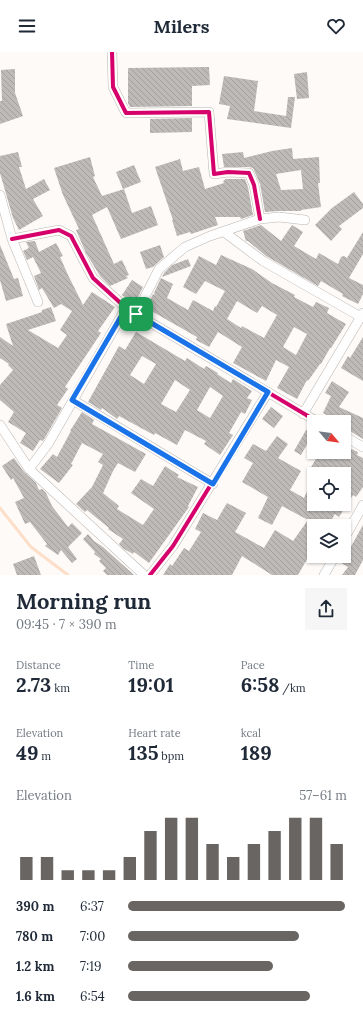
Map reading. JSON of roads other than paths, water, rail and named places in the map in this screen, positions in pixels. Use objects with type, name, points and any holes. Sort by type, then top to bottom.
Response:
[{"type":"street","points":[[112,52],[113,87],[126,112],[209,112],[214,174],[228,172],[249,173],[254,185],[260,219]]},
{"type":"street","points":[[0,195],[12,239],[38,302]]},
{"type":"street","points":[[136,314],[159,269],[185,247],[210,236],[260,219],[279,217],[305,220]]},
{"type":"street","points":[[12,239],[59,230],[71,236],[93,278],[126,308],[307,416]]},
{"type":"street","points":[[224,232],[263,261],[362,315],[304,414]]},
{"type":"street","points":[[29,469],[48,444],[126,308]]},
{"type":"street","points":[[150,575],[173,546],[213,484],[268,392]]},
{"type":"street","points":[[72,400],[213,484]]},
{"type":"street","points":[[0,425],[29,469],[144,575]]},
{"type":"street","points":[[351,440],[363,447]]},
{"type":"street","points":[[351,526],[363,505]]},
{"type":"street","points":[[324,575],[331,563]]},
{"type":"waterway","points":[[0,508],[31,547],[68,575]]}]
